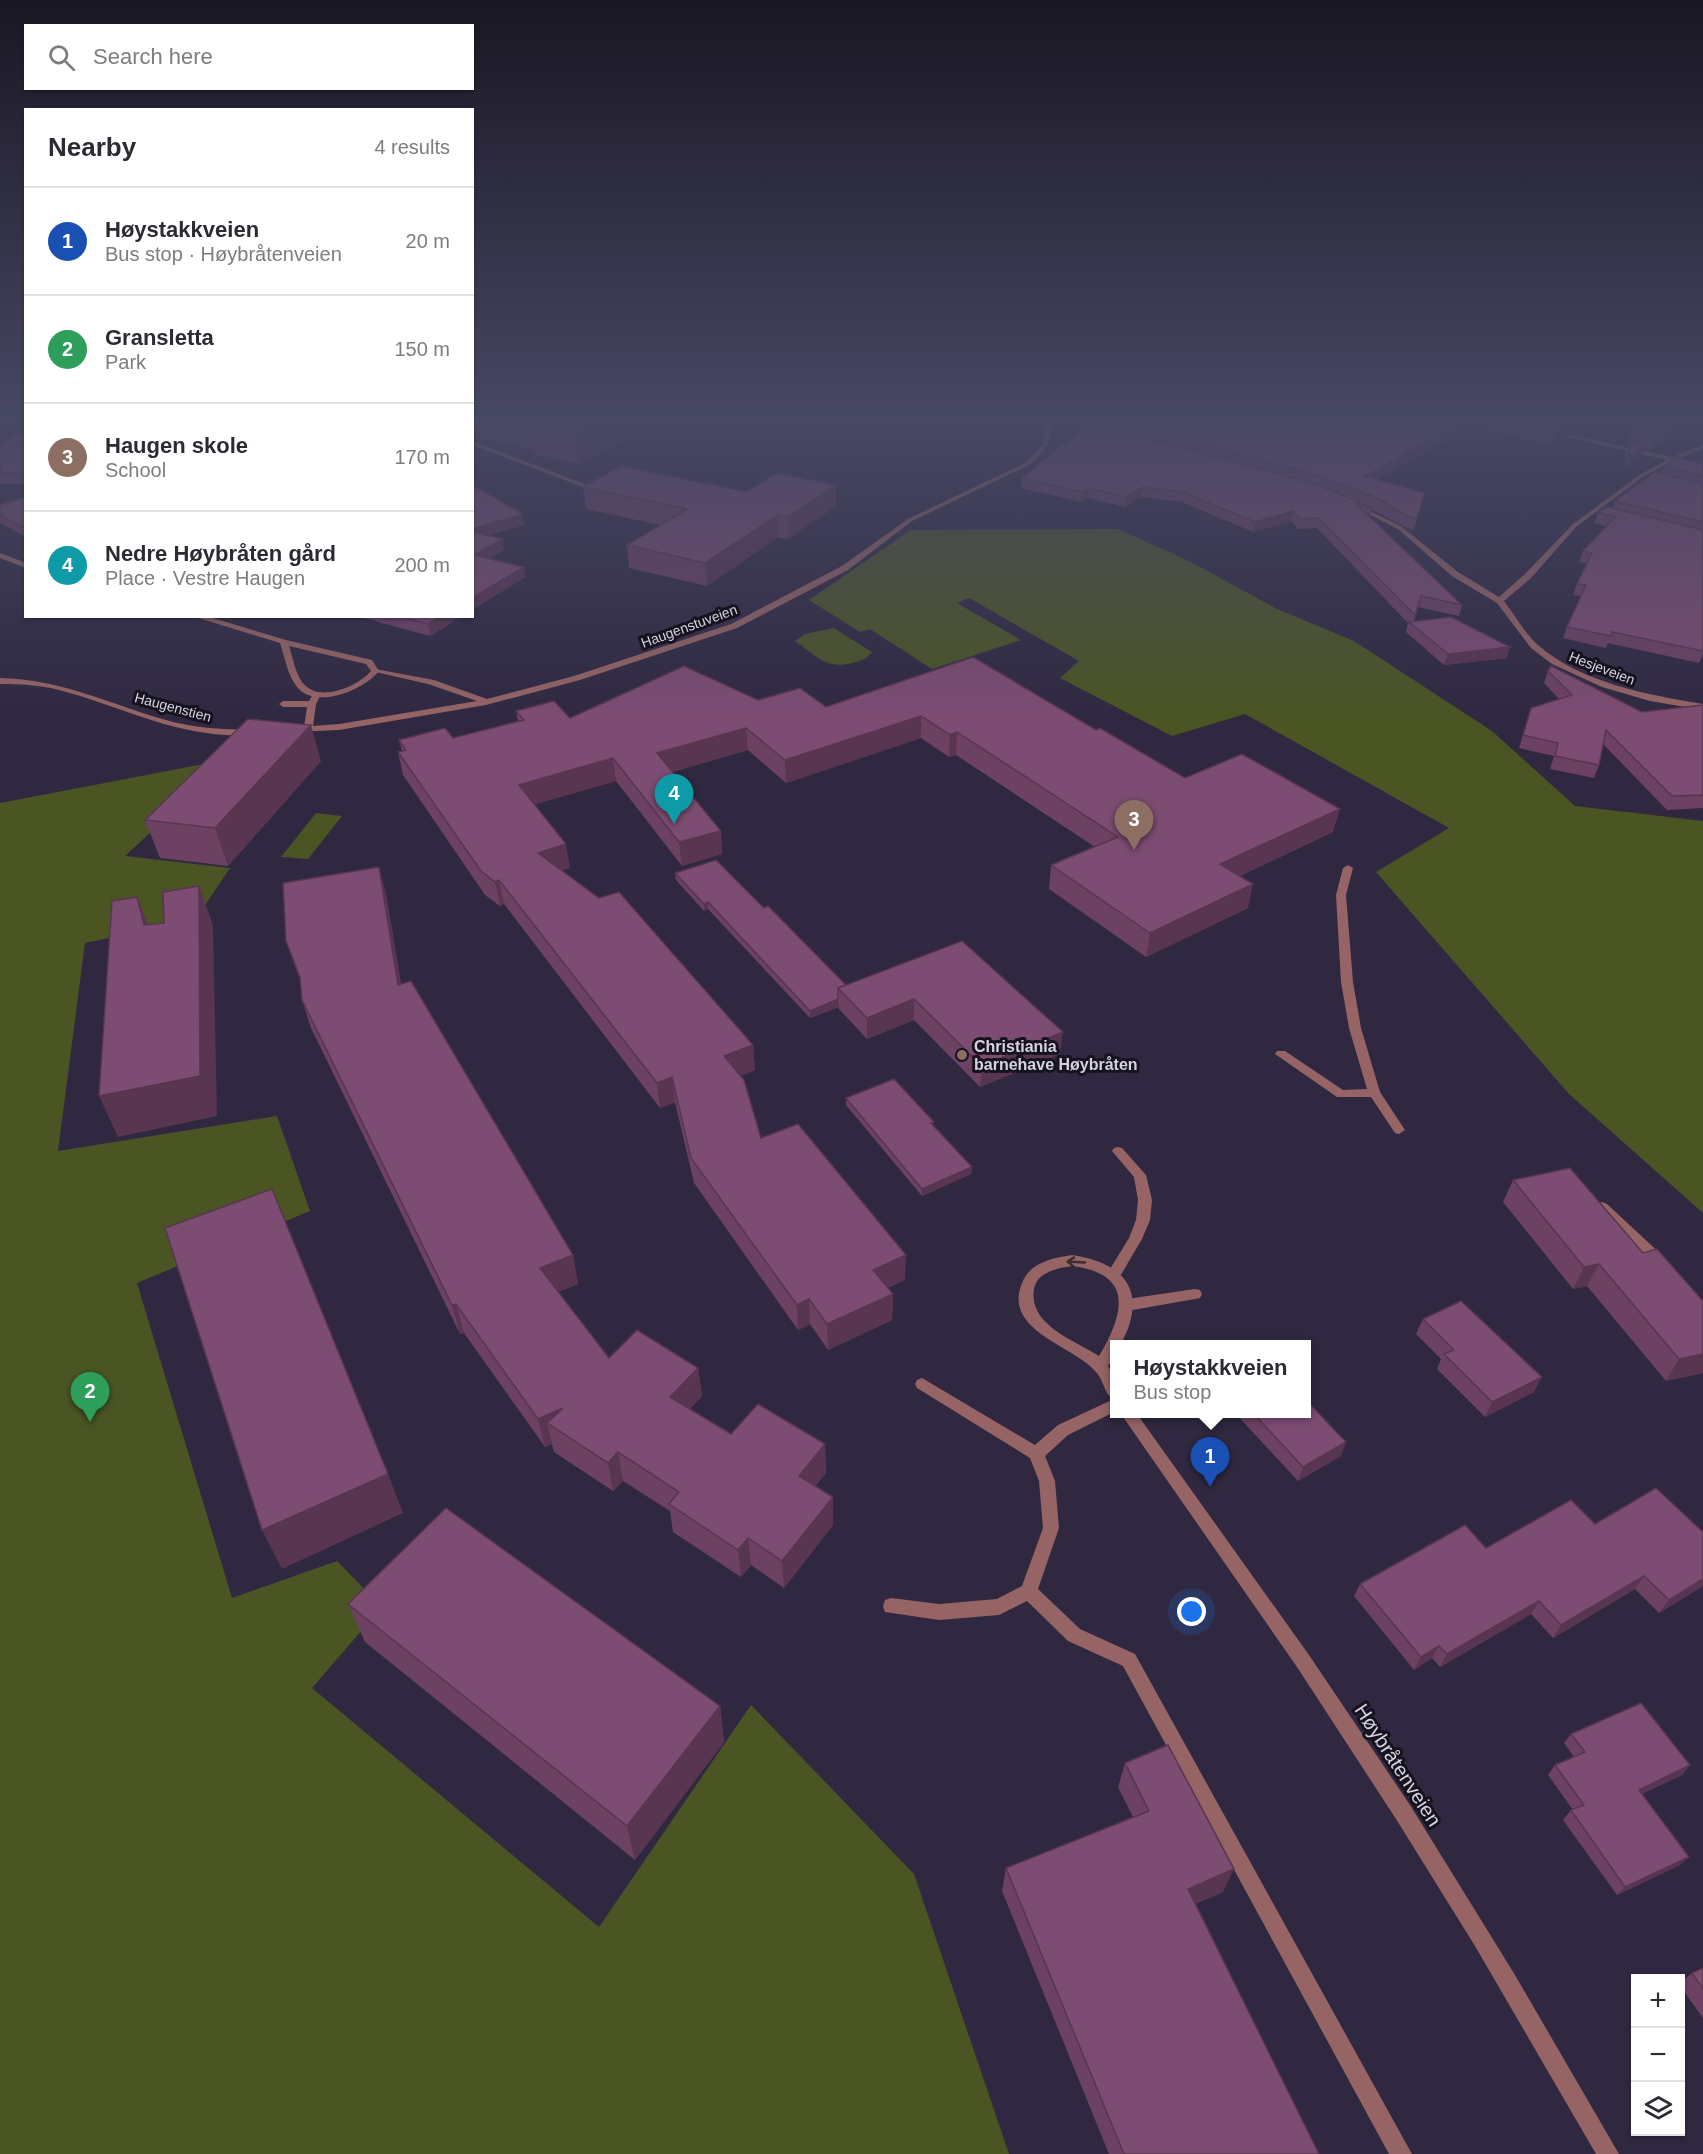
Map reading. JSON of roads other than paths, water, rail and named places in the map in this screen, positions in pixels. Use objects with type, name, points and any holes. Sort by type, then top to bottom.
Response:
[{"type":"street","name":"Haugenstuveien","points":[[486,702],[577,678],[734,626],[844,568],[913,519]]},
{"type":"street","name":"Hesjeveien","points":[[1380,519],[1400,528],[1455,574],[1500,601],[1534,646],[1555,662],[1605,685],[1650,698],[1703,707]]},
{"type":"street","points":[[1500,601],[1584,519]]},
{"type":"street","points":[[0,555],[24,565]]},
{"type":"street","points":[[203,618],[284,642],[369,662],[375,671],[463,692],[486,702]]},
{"type":"street","points":[[284,642],[297,680],[305,690],[317,694],[338,692],[358,686],[369,680],[375,671]]},
{"type":"street","name":"Haugenstien","points":[[0,681],[54,685],[151,719],[203,732],[262,733]]},
{"type":"street","points":[[308,729],[312,704],[317,694]]},
{"type":"street","points":[[285,731],[339,727],[486,702]]},
{"type":"street","points":[[283,704],[312,704]]},
{"type":"street","points":[[1348,868],[1341,895],[1347,982],[1355,1028],[1374,1093],[1400,1130]]},
{"type":"street","points":[[1281,1054],[1341,1094],[1374,1093]]},
{"type":"street","points":[[1114,1274],[1136,1239],[1143,1220],[1145,1200],[1140,1175],[1118,1151]]},
{"type":"street","points":[[1592,1198],[1669,1271]]},
{"type":"street","points":[[1110,1385],[1100,1367],[1052,1335],[1034,1318],[1026,1302],[1028,1286],[1038,1272],[1056,1262],[1077,1260],[1095,1264],[1114,1274],[1124,1289],[1127,1305],[1120,1331],[1115,1340]]},
{"type":"street","points":[[1127,1305],[1195,1294]]},
{"type":"street","points":[[1100,1367],[1110,1349]]},
{"type":"street","points":[[891,1605],[939,1612],[999,1607],[1029,1591],[1051,1528],[1047,1481],[1036,1454],[922,1384]]},
{"type":"street","points":[[1036,1454],[1063,1430],[1110,1407]]},
{"type":"street","name":"Høybråtenveien","points":[[1133,1418],[1260,1598],[1396,1802],[1468,1917],[1608,2154]]},
{"type":"street","points":[[1029,1591],[1074,1635],[1129,1660],[1401,2154]]},
{"type":"place","name":"Nedre Høybråten gård","points":[[674,824]]},
{"type":"place","name":"Haugen skole","points":[[1134,850]]},
{"type":"place","name":"Christiania barnehave Høybråten","points":[[962,1055]]},
{"type":"place","name":"Gransletta","points":[[90,1422]]},
{"type":"place","name":"Høystakkveien","points":[[1210,1487]]}]
